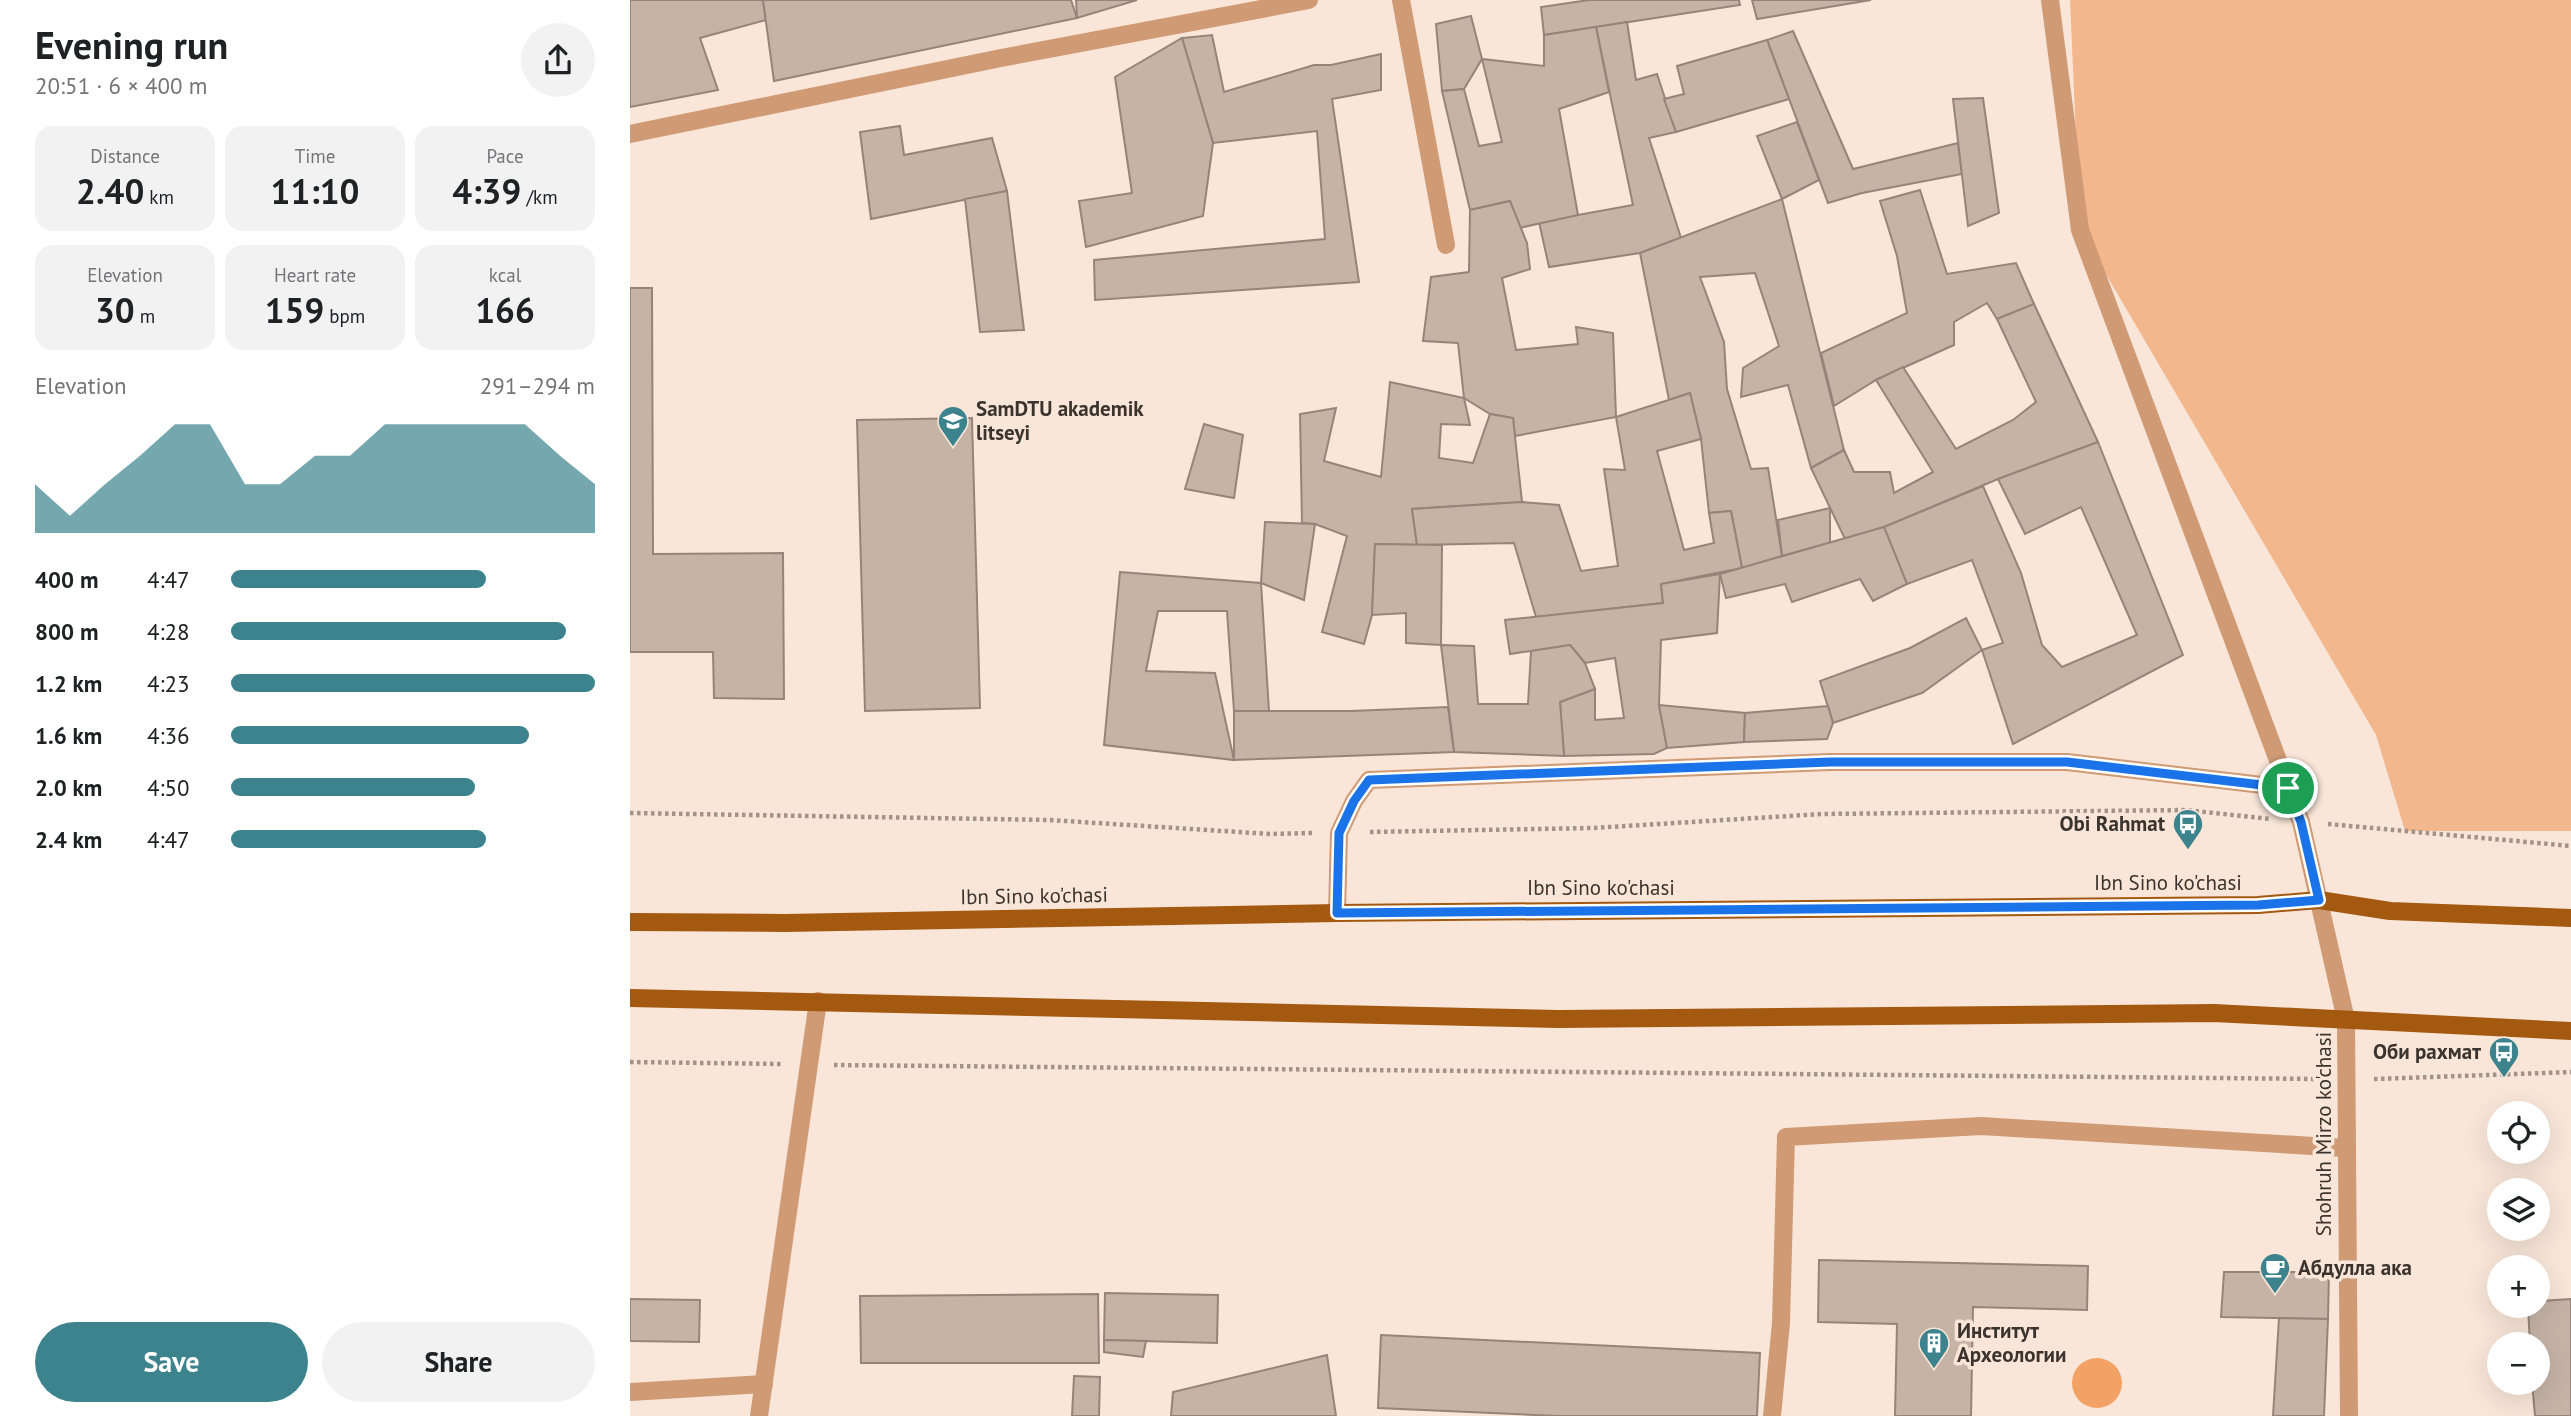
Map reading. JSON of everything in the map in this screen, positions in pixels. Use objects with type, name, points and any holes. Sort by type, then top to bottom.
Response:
[{"type":"main road","name":"Ibn Sino ko'chasi","points":[[630,922],[785,923],[1337,913],[2258,905],[2319,900],[2390,911],[2571,918]]},
{"type":"main road","points":[[630,998],[1558,1019],[2214,1013],[2571,1031]]},
{"type":"street","points":[[630,134],[1279,3],[1309,0]]},
{"type":"street","points":[[1401,0],[1446,245]]},
{"type":"street","name":"Shohruh Mirzo ko'chasi","points":[[2050,0],[2080,230],[2301,822],[2346,1020],[2349,1416]]},
{"type":"street","points":[[1337,913],[1339,833],[1354,801],[1369,780],[1830,762],[2067,762],[2288,788]]},
{"type":"street","points":[[759,1416],[818,1001]]},
{"type":"street","points":[[1772,1416],[1781,1324],[1786,1137],[1981,1126],[2346,1148]]},
{"type":"street","points":[[630,1392],[764,1384]]},
{"type":"path","points":[[630,813],[1050,820],[1270,834],[1593,828],[1835,814],[2186,810],[2571,846]]},
{"type":"path","points":[[630,1062],[2346,1080],[2571,1072]]},
{"type":"shaded area","points":[[2070,0],[2571,0],[2571,831],[2405,831],[2376,735],[2080,230]]},
{"type":"shaded area","points":[[2097,1358],[2114,1366],[2122,1383],[2114,1400],[2097,1408],[2080,1400],[2072,1383],[2080,1366]]},
{"type":"building","points":[[630,0],[763,0],[766,20],[700,38],[718,90],[630,107]]},
{"type":"building","points":[[763,0],[1071,0],[1077,18],[774,81]]},
{"type":"building","points":[[1076,0],[1137,0],[1077,18]]},
{"type":"building","points":[[1589,0],[1739,0],[1740,5],[1544,35],[1541,7]]},
{"type":"building","points":[[1752,0],[1871,0],[1757,19]]},
{"type":"building","points":[[1471,16],[1482,59],[1464,89],[1442,91],[1436,24]]},
{"type":"building","points":[[1627,22],[1636,80],[1657,74],[1676,132],[1649,138],[1681,238],[1640,253],[1549,267],[1539,222],[1633,205],[1596,27]]},
{"type":"building","points":[[1596,27],[1609,92],[1559,109],[1578,215],[1519,228],[1510,201],[1470,210],[1442,91],[1464,89],[1479,146],[1502,142],[1482,59],[1544,66],[1544,35]]},
{"type":"building","points":[[1793,31],[1853,169],[1958,143],[1962,174],[1862,193],[1828,203],[1767,40]]},
{"type":"building","points":[[1212,35],[1224,92],[1314,65],[1331,65],[1381,54],[1381,90],[1332,99],[1359,282],[1095,300],[1094,260],[1325,239],[1317,131],[1213,143],[1182,38]]},
{"type":"building","points":[[1182,38],[1213,143],[1203,216],[1086,247],[1079,201],[1132,193],[1115,77]]},
{"type":"building","points":[[1767,40],[1789,99],[1676,132],[1664,99],[1684,94],[1677,66]]},
{"type":"building","points":[[1983,98],[1999,213],[1968,226],[1953,99]]},
{"type":"building","points":[[1797,122],[1819,180],[1782,199],[1757,136]]},
{"type":"building","points":[[900,126],[904,155],[992,138],[1007,191],[871,219],[860,132]]},
{"type":"building","points":[[1920,190],[1947,274],[2016,263],[2034,304],[1997,319],[1987,303],[1954,322],[1954,345],[1876,380],[1834,406],[1821,353],[1907,313],[1897,256],[1880,201]]},
{"type":"building","points":[[1007,191],[1024,330],[980,332],[965,199]]},
{"type":"building","points":[[1782,199],[1844,450],[1811,468],[1788,385],[1741,397],[1743,368],[1779,346],[1755,273],[1700,277],[1724,342],[1727,389],[1751,469],[1768,468],[1782,556],[1742,568],[1731,511],[1709,513],[1701,439],[1690,393],[1669,400],[1640,253]]},
{"type":"building","points":[[1510,201],[1527,243],[1530,269],[1502,278],[1516,350],[1578,344],[1576,327],[1613,333],[1616,417],[1515,436],[1513,418],[1490,414],[1464,398],[1458,343],[1423,341],[1431,277],[1469,272],[1470,210]]},
{"type":"building","points":[[630,288],[652,288],[653,554],[783,553],[784,699],[714,698],[713,652],[630,652]]},
{"type":"building","points":[[2034,304],[2098,442],[1998,479],[1884,527],[1845,539],[1811,468],[1844,450],[1854,472],[1890,472],[1894,493],[1933,472],[1876,380],[1903,367],[1956,449],[2013,420],[2036,402],[1997,319]]},
{"type":"building","points":[[1390,382],[1464,398],[1470,425],[1441,424],[1439,458],[1473,463],[1490,414],[1513,418],[1522,502],[1412,509],[1417,545],[1375,544],[1372,615],[1364,644],[1322,632],[1347,536],[1315,524],[1302,523],[1300,414],[1336,408],[1324,461],[1381,477]]},
{"type":"building","points":[[1690,393],[1701,439],[1657,451],[1684,550],[1714,543],[1709,513],[1731,511],[1742,568],[1661,584],[1663,603],[1536,617],[1514,543],[1417,545],[1412,509],[1522,502],[1559,505],[1581,571],[1618,566],[1604,469],[1625,470],[1616,417]]},
{"type":"building","points":[[972,418],[980,708],[865,711],[857,420]]},
{"type":"building","points":[[1204,424],[1243,435],[1234,498],[1185,489]]},
{"type":"building","points":[[2098,442],[2183,655],[2013,744],[1982,650],[2003,643],[1972,560],[1907,584],[1884,527],[1983,486],[2021,573],[2042,645],[2062,667],[2137,635],[2081,507],[2025,534],[1998,479]]},
{"type":"building","points":[[1830,508],[1830,543],[1782,556],[1778,520]]},
{"type":"building","points":[[1265,522],[1315,524],[1304,600],[1261,583]]},
{"type":"building","points":[[1884,527],[1907,584],[1873,601],[1860,579],[1792,602],[1785,584],[1726,598],[1720,574]]},
{"type":"building","points":[[1375,544],[1442,545],[1441,645],[1406,643],[1406,613],[1372,615]]},
{"type":"building","points":[[1120,572],[1261,583],[1269,711],[1234,711],[1227,611],[1158,611],[1146,671],[1215,673],[1234,760],[1104,745]]},
{"type":"building","points":[[1720,574],[1717,633],[1661,640],[1659,705],[1667,748],[1654,754],[1564,756],[1560,702],[1595,689],[1595,720],[1624,718],[1615,658],[1585,663],[1570,645],[1510,654],[1505,620],[1663,603],[1661,584]]},
{"type":"building","points":[[1966,618],[1982,650],[1922,693],[1833,723],[1820,681],[1910,648]]},
{"type":"building","points":[[1441,645],[1474,646],[1478,704],[1528,704],[1531,651],[1570,645],[1585,663],[1595,689],[1560,702],[1564,756],[1454,752]]},
{"type":"building","points":[[1659,705],[1745,713],[1744,742],[1667,748]]},
{"type":"building","points":[[1828,706],[1833,723],[1827,739],[1744,742],[1745,713]]},
{"type":"building","points":[[1448,707],[1454,752],[1234,760],[1234,711],[1351,711]]},
{"type":"building","name":"Институт Археологии","points":[[1819,1260],[2088,1266],[2087,1310],[1973,1307],[1971,1416],[1895,1416],[1897,1324],[1818,1322]]},
{"type":"building","name":"Абдулла ака","points":[[2224,1272],[2329,1272],[2328,1319],[2221,1317]]},
{"type":"building","points":[[1105,1293],[1218,1295],[1217,1343],[1104,1340]]},
{"type":"building","points":[[1098,1294],[1099,1363],[861,1363],[860,1296]]},
{"type":"building","points":[[630,1299],[700,1300],[699,1342],[630,1341]]},
{"type":"building","points":[[2571,1299],[2571,1416],[2535,1416],[2533,1395],[2550,1395],[2550,1332],[2529,1332],[2529,1318],[2550,1318],[2550,1300]]},
{"type":"building","points":[[2279,1318],[2328,1319],[2324,1416],[2273,1416]]},
{"type":"building","points":[[1381,1335],[1760,1353],[1757,1416],[1557,1416],[1378,1408]]},
{"type":"building","points":[[1104,1340],[1146,1341],[1143,1357],[1104,1352]]},
{"type":"building","points":[[1327,1355],[1336,1416],[1171,1416],[1173,1392]]},
{"type":"building","points":[[1074,1376],[1100,1377],[1099,1416],[1072,1416]]},
{"type":"place","name":"SamDTU akademik litseyi","points":[[953,448]]},
{"type":"place","name":"Obi Rahmat","points":[[2188,851]]},
{"type":"place","name":"Оби рахмат","points":[[2504,1079]]},
{"type":"place","name":"Абдулла ака","points":[[2275,1295]]},
{"type":"place","name":"Институт Археологии","points":[[1934,1370]]},
{"type":"route","points":[[1830,762],[2067,762],[2288,788],[2301,822],[2319,900],[2258,905],[1337,913],[1339,833],[1354,801],[1369,780],[1830,762]]}]
